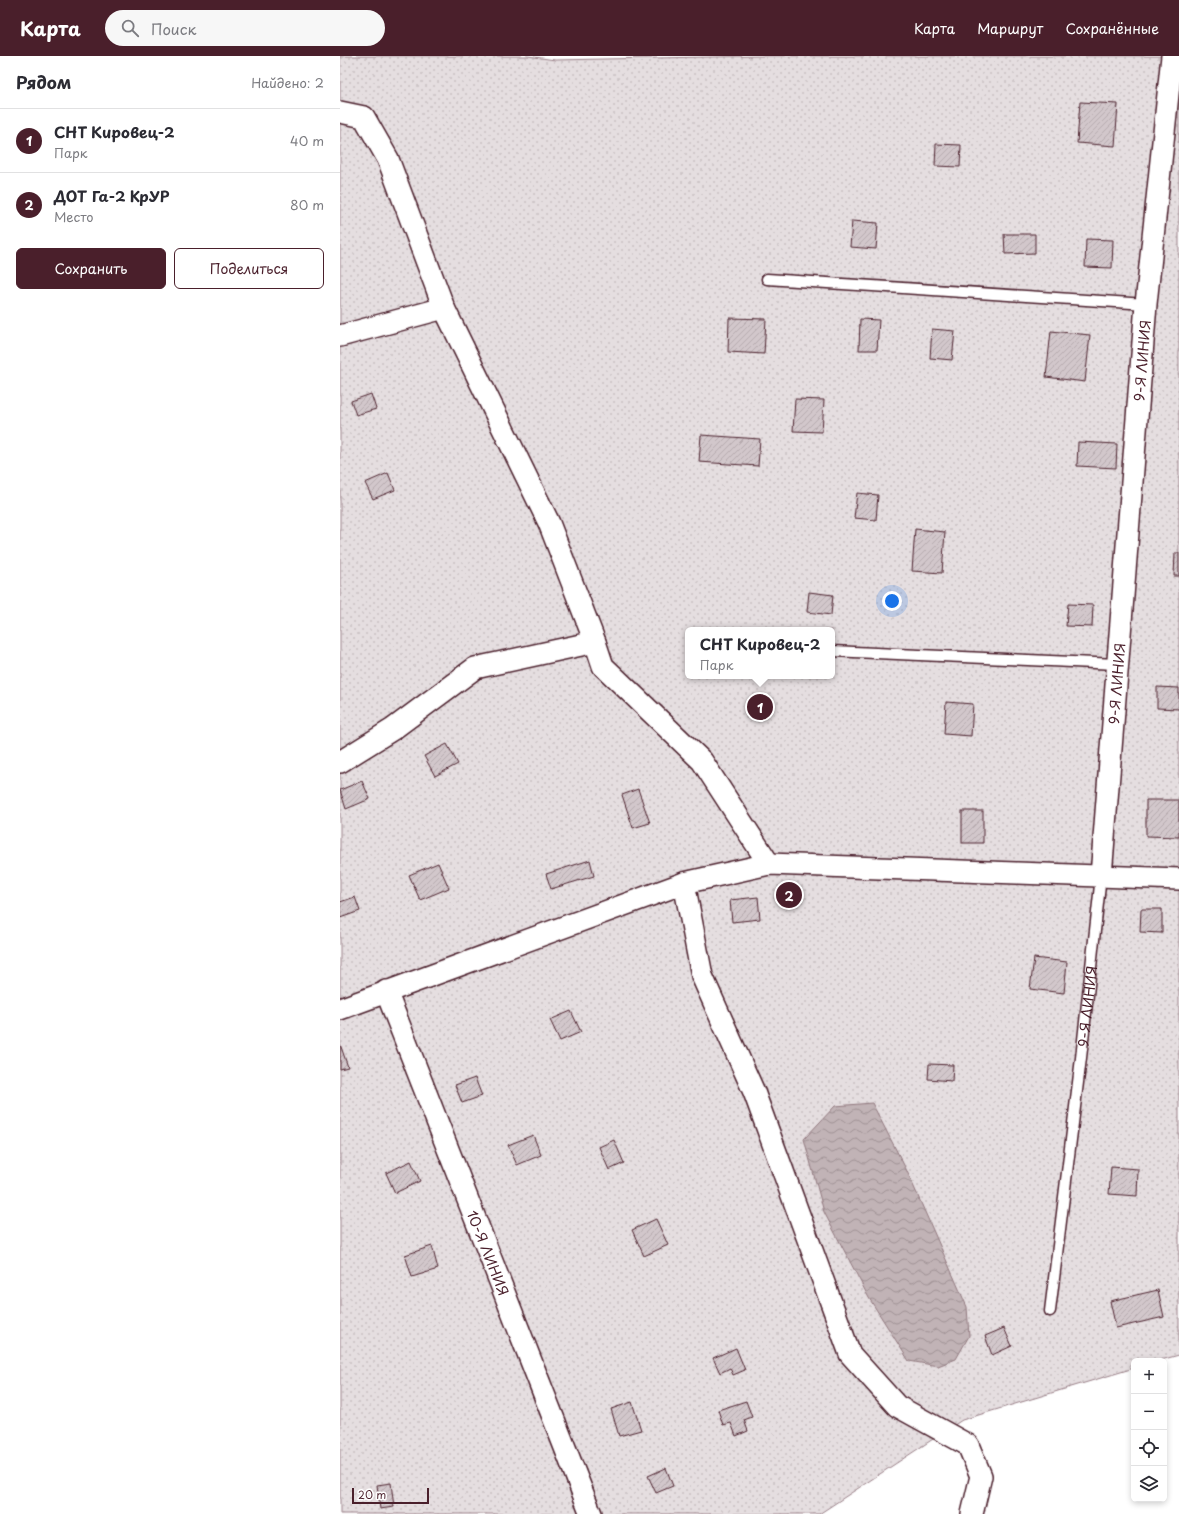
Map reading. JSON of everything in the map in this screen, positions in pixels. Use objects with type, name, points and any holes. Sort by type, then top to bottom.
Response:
[{"type":"street","name":"9-Я ЛИНИЯ","points":[[1101,876],[1146,304],[1172,56]]},
{"type":"street","points":[[340,112],[364,117],[388,159],[444,308],[549,523],[603,666],[702,761],[769,864]]},
{"type":"street","points":[[340,336],[444,308]]},
{"type":"street","points":[[340,762],[393,729],[474,668],[595,642]]},
{"type":"street","points":[[340,1009],[684,882],[769,864],[1179,879]]},
{"type":"street","points":[[684,882],[702,976],[754,1092],[850,1354],[897,1406],[968,1445],[981,1476],[972,1514]]},
{"type":"street","name":"10-Я ЛИНИЯ","points":[[386,991],[591,1514]]},
{"type":"lane","points":[[768,280],[1146,304]]},
{"type":"lane","points":[[835,651],[1117,664]]},
{"type":"lane","name":"9-Я ЛИНИЯ","points":[[1050,1311],[1081,1058],[1101,876]]},
{"type":"shaded area","points":[[340,56],[528,56],[555,60],[756,56],[1179,56],[1179,1355],[1167,1358],[1131,1358],[1131,1369],[962,1420],[819,1514],[340,1514]]},
{"type":"water","points":[[872,1103],[906,1169],[967,1307],[969,1336],[956,1359],[938,1366],[909,1361],[869,1298],[824,1212],[804,1139],[835,1106]]},
{"type":"building","points":[[1080,102],[1118,104],[1115,146],[1077,143]]},
{"type":"building","points":[[936,144],[961,145],[960,167],[935,166]]},
{"type":"building","points":[[852,221],[878,223],[876,249],[850,247]]},
{"type":"building","points":[[1004,234],[1035,234],[1035,253],[1005,254]]},
{"type":"building","points":[[1086,239],[1113,240],[1112,268],[1085,267]]},
{"type":"building","points":[[729,318],[766,319],[764,354],[728,352]]},
{"type":"building","points":[[860,319],[879,320],[877,350],[859,350]]},
{"type":"building","points":[[932,329],[955,331],[952,360],[930,358]]},
{"type":"building","points":[[1051,331],[1090,335],[1085,382],[1046,377]]},
{"type":"building","points":[[371,394],[376,409],[356,415],[351,401]]},
{"type":"building","points":[[795,399],[824,400],[822,432],[793,431]]},
{"type":"building","points":[[701,435],[760,439],[758,466],[699,462]]},
{"type":"building","points":[[1078,442],[1117,444],[1116,468],[1077,466]]},
{"type":"building","points":[[388,473],[395,490],[373,499],[365,483]]},
{"type":"building","points":[[857,493],[878,495],[876,520],[854,518]]},
{"type":"building","points":[[915,529],[945,532],[942,573],[912,571]]},
{"type":"building","points":[[1175,553],[1179,553],[1179,576],[1174,576]]},
{"type":"building","points":[[809,592],[833,595],[831,615],[807,612]]},
{"type":"building","points":[[1068,604],[1093,605],[1092,627],[1066,626]]},
{"type":"building","points":[[1157,687],[1179,688],[1179,709],[1157,708]]},
{"type":"building","points":[[946,702],[973,704],[971,736],[944,734]]},
{"type":"building","points":[[447,744],[458,764],[435,776],[424,756]]},
{"type":"building","points":[[362,781],[370,799],[346,809],[340,790]]},
{"type":"building","points":[[638,789],[650,823],[633,828],[622,795]]},
{"type":"building","points":[[1146,800],[1179,800],[1179,837],[1146,836]]},
{"type":"building","points":[[962,811],[983,811],[983,843],[962,843]]},
{"type":"building","points":[[590,860],[594,876],[551,889],[546,874]]},
{"type":"building","points":[[438,863],[449,888],[420,900],[409,875]]},
{"type":"building","points":[[355,897],[360,911],[340,918],[340,902]]},
{"type":"building","points":[[758,897],[760,919],[732,922],[730,900]]},
{"type":"building","points":[[1141,909],[1162,909],[1162,933],[1140,932]]},
{"type":"building","points":[[1034,958],[1067,962],[1064,993],[1030,989]]},
{"type":"building","points":[[571,1011],[581,1032],[560,1041],[550,1020]]},
{"type":"building","points":[[340,1044],[348,1067],[340,1069]]},
{"type":"building","points":[[929,1064],[953,1065],[952,1081],[928,1079]]},
{"type":"building","points":[[475,1078],[482,1096],[462,1103],[455,1085]]},
{"type":"building","points":[[533,1135],[541,1155],[517,1165],[508,1145]]},
{"type":"building","points":[[614,1140],[624,1163],[609,1170],[599,1147]]},
{"type":"building","points":[[411,1161],[420,1181],[395,1193],[386,1173]]},
{"type":"building","points":[[1111,1167],[1138,1169],[1137,1196],[1109,1194]]},
{"type":"building","points":[[656,1219],[668,1245],[644,1256],[632,1230]]},
{"type":"building","points":[[432,1246],[438,1269],[412,1277],[405,1255]]},
{"type":"building","points":[[1158,1290],[1164,1317],[1116,1328],[1110,1301]]},
{"type":"building","points":[[1004,1328],[1012,1346],[992,1355],[985,1336]]},
{"type":"building","points":[[736,1348],[745,1370],[733,1375],[730,1368],[720,1373],[713,1358]]},
{"type":"building","points":[[746,1401],[752,1417],[744,1420],[748,1431],[736,1436],[731,1423],[723,1425],[718,1410]]},
{"type":"building","points":[[632,1402],[641,1430],[619,1436],[611,1409]]},
{"type":"building","points":[[666,1468],[673,1486],[656,1493],[648,1476]]},
{"type":"building","points":[[391,1483],[394,1507],[380,1509],[377,1485]]},
{"type":"place","name":"СНТ Кировец-2","points":[[760,707]]},
{"type":"place","name":"ДОТ Га-2 КрУР","points":[[789,895]]}]
